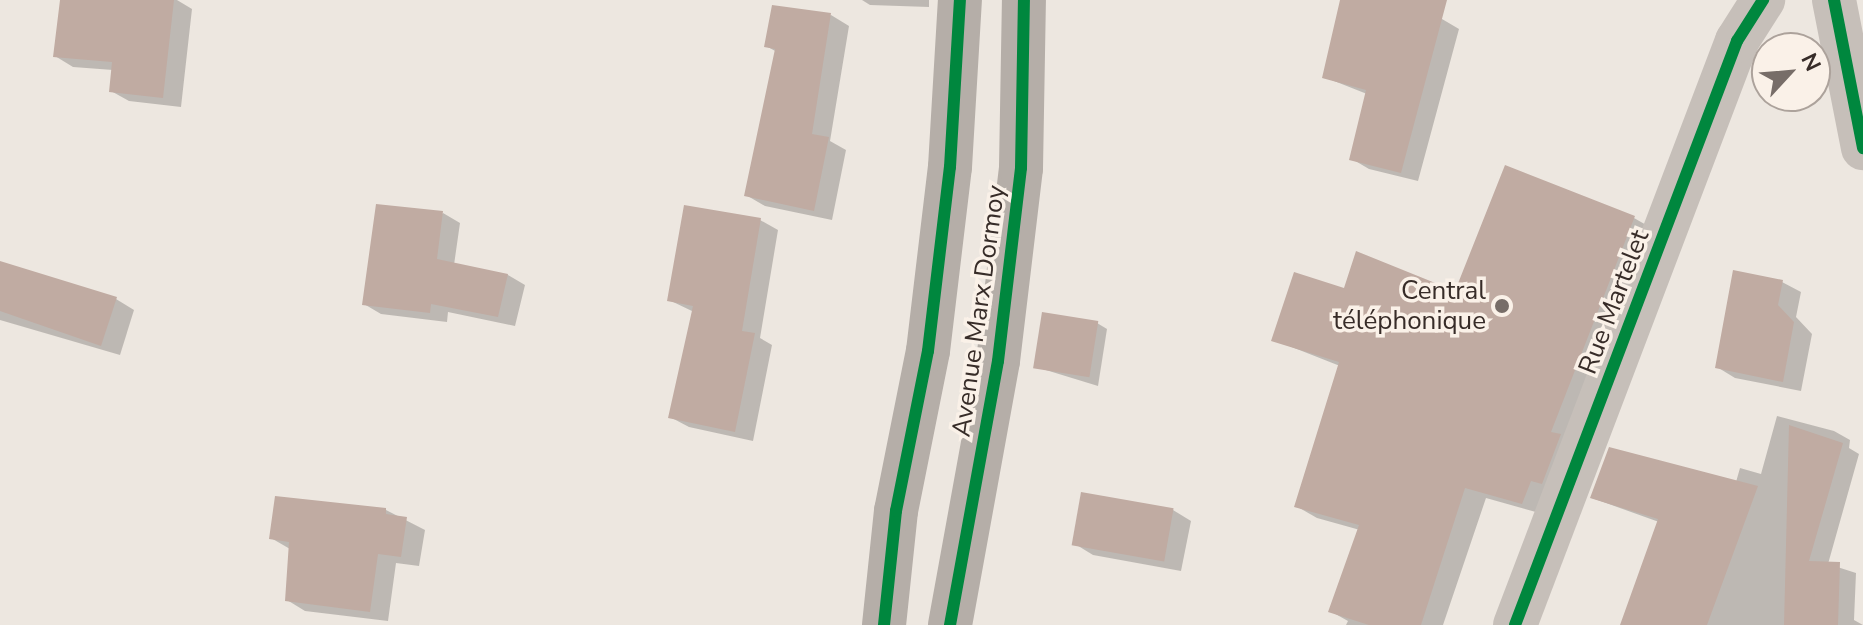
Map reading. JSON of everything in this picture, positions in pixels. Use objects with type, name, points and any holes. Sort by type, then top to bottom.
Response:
[{"type":"main road","name":"Avenue Marx Dormoy","points":[[884,625],[896,511],[928,351],[943,228],[960,0]]},
{"type":"main road","name":"Avenue Marx Dormoy","points":[[950,625],[998,361],[1021,168],[1024,0]]},
{"type":"street","name":"Rue Martelet","points":[[1515,625],[1737,41],[1763,0]]},
{"type":"street","points":[[1834,0],[1863,148]]},
{"type":"building","points":[[60,0],[174,0],[163,98],[109,92],[112,62],[53,57]]},
{"type":"building","points":[[1340,0],[1447,0],[1401,173],[1349,160],[1366,90],[1322,78]]},
{"type":"building","points":[[772,5],[831,13],[812,134],[829,137],[814,211],[744,196],[775,49],[764,47]]},
{"type":"building","points":[[1505,165],[1635,216],[1551,432],[1561,434],[1542,484],[1531,481],[1522,504],[1465,488],[1421,625],[1369,625],[1328,612],[1359,525],[1294,507],[1339,362],[1271,341],[1294,272],[1344,288],[1356,251],[1455,291]]},
{"type":"building","points":[[376,204],[443,211],[437,259],[508,274],[498,317],[431,304],[430,313],[362,305]]},
{"type":"building","points":[[684,205],[761,218],[742,331],[755,333],[735,432],[668,418],[693,306],[667,301]]},
{"type":"building","points":[[0,261],[117,297],[101,346],[0,311]]},
{"type":"building","points":[[1733,270],[1783,280],[1778,305],[1794,322],[1783,382],[1715,368]]},
{"type":"building","points":[[1042,312],[1098,321],[1089,377],[1033,368]]},
{"type":"building","points":[[1789,425],[1843,443],[1809,561],[1840,562],[1838,625],[1784,625]]},
{"type":"building","points":[[1609,447],[1758,486],[1707,625],[1620,625],[1658,519],[1590,498]]},
{"type":"building","points":[[1081,492],[1174,508],[1164,562],[1072,545]]},
{"type":"building","points":[[275,496],[386,508],[386,514],[407,517],[401,557],[378,554],[370,612],[285,601],[289,542],[269,539]]},
{"type":"cycle path","points":[[884,625],[896,511],[928,351],[950,167],[960,0]]},
{"type":"cycle path","points":[[950,625],[998,361],[1021,168],[1024,0]]},
{"type":"cycle path","points":[[1515,625],[1737,41],[1763,0]]},
{"type":"cycle path","points":[[1834,0],[1863,148]]},
{"type":"place","name":"Central téléphonique","points":[[1502,306]]}]
